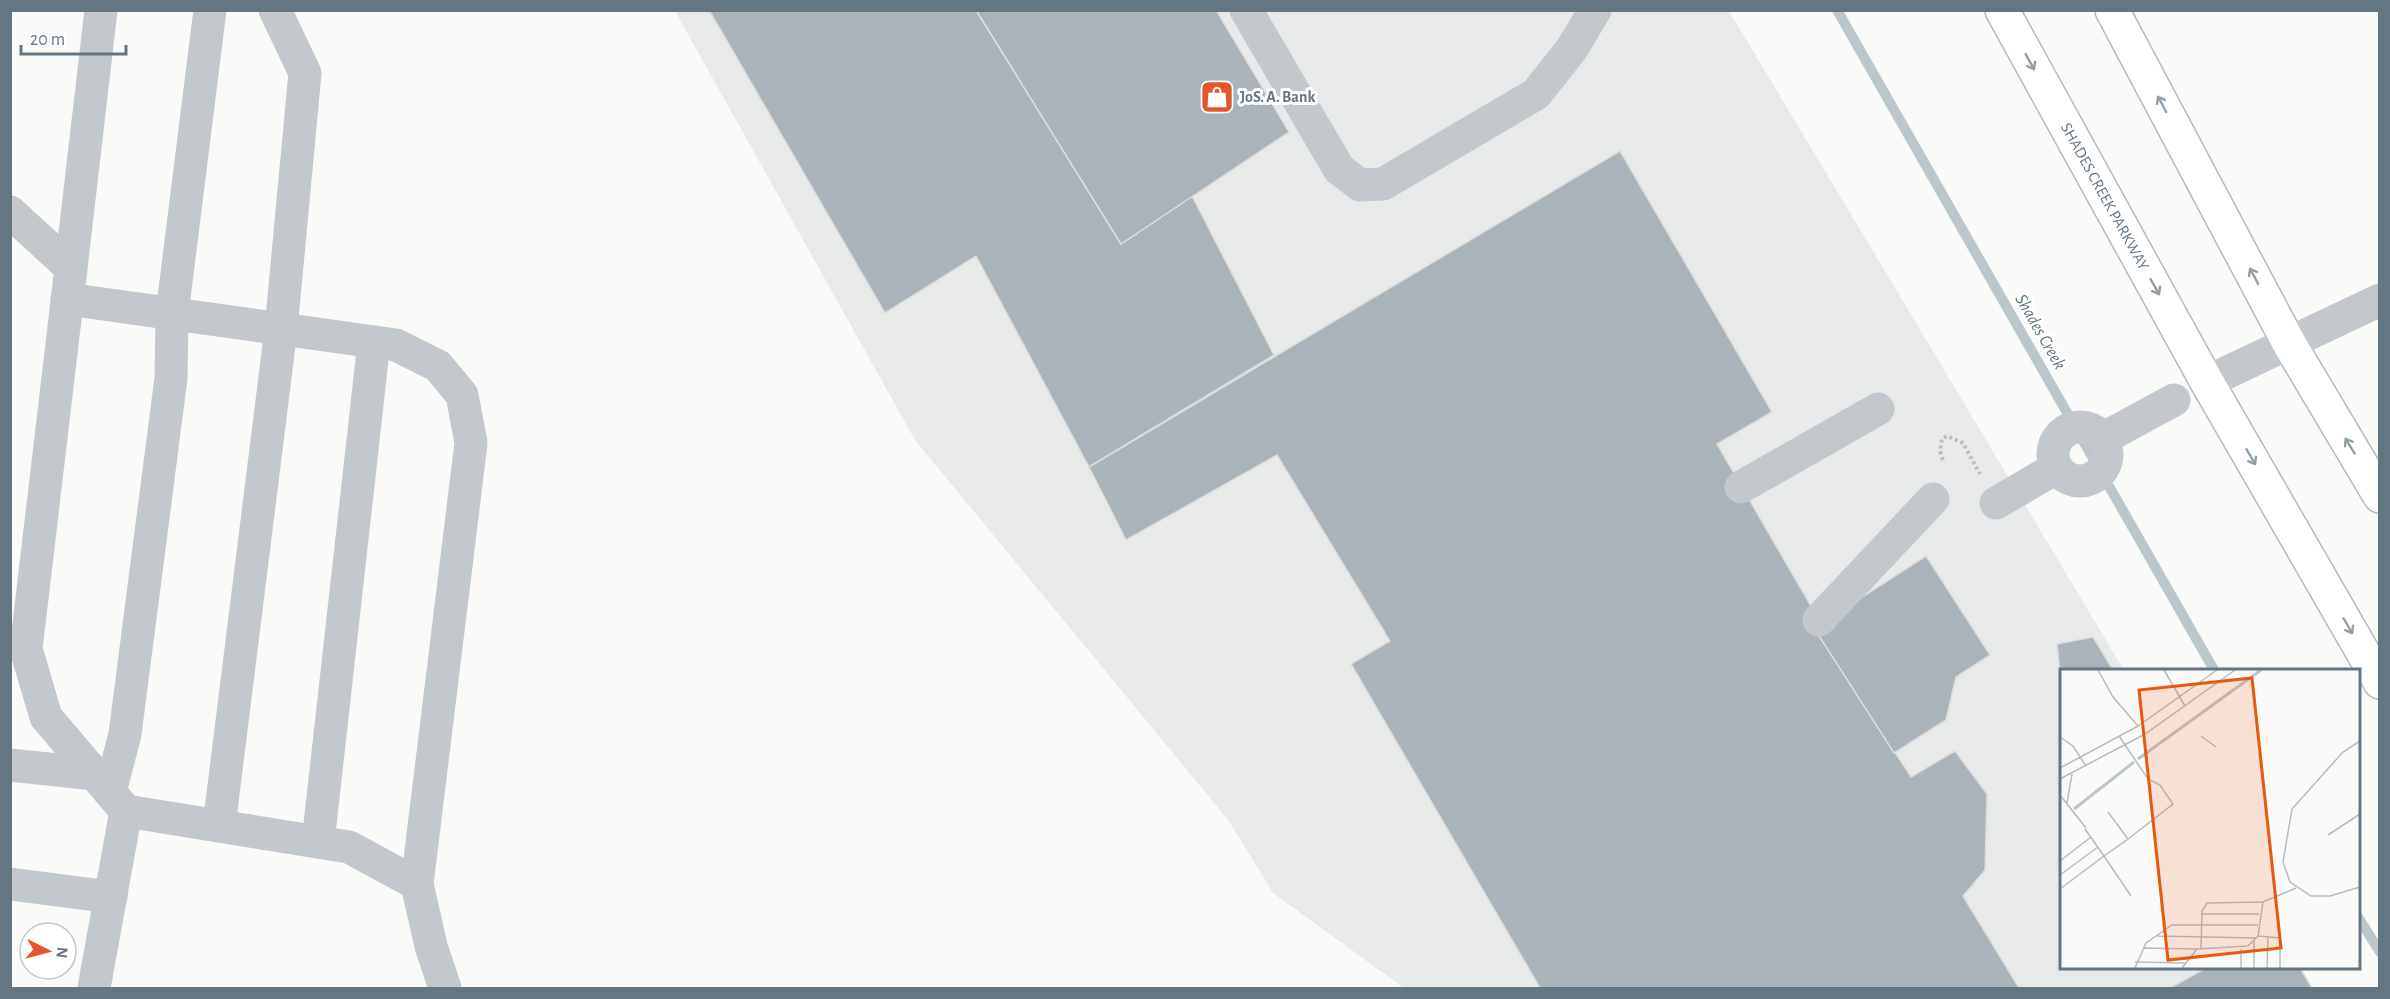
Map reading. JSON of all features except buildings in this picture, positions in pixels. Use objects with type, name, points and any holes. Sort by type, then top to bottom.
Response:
[{"type":"main road","name":"SHADES CREEK PARKWAY","points":[[2002,10],[2208,382],[2379,682]]},
{"type":"main road","points":[[2112,10],[2290,345],[2379,496]]},
{"type":"street","points":[[101,10],[69,284],[18,648],[46,717],[110,792]]},
{"type":"street","points":[[94,988],[111,897],[110,792],[125,734],[171,378],[172,314],[210,10]]},
{"type":"street","points":[[219,826],[281,329],[305,73],[275,10]]},
{"type":"street","points":[[1246,10],[1339,169],[1360,185],[1383,184],[1536,94],[1571,50],[1595,10]]},
{"type":"street","points":[[10,212],[69,284],[172,314],[396,345],[438,366],[462,395],[471,443],[417,884],[431,946],[446,988]]},
{"type":"street","points":[[2208,382],[2290,345],[2379,300]]},
{"type":"street","points":[[318,842],[374,342]]},
{"type":"street","points":[[1996,503],[2056,468],[2053,448],[2062,433],[2080,426],[2088,428],[2103,439],[2162,407]]},
{"type":"street","points":[[1741,487],[1878,409]]},
{"type":"street","points":[[1819,620],[1934,499]]},
{"type":"street","points":[[10,765],[110,792],[219,826],[349,847],[417,884]]},
{"type":"street","points":[[10,884],[111,897]]},
{"type":"path","points":[[1943,460],[1940,451],[1942,439],[1947,436],[1963,443],[1996,503]]},
{"type":"shaded area","points":[[675,11],[1729,11],[2123,669],[2060,669],[2060,969],[2302,969],[2313,988],[1404,988],[1273,893],[1229,821],[915,440]]},
{"type":"waterway","name":"Shades Creek","points":[[1837,10],[2213,669]]},
{"type":"waterway","name":"Shades Creek","points":[[2360,920],[2380,952]]},
{"type":"place","name":"JoS. A. Bank","points":[[1217,97]]}]
